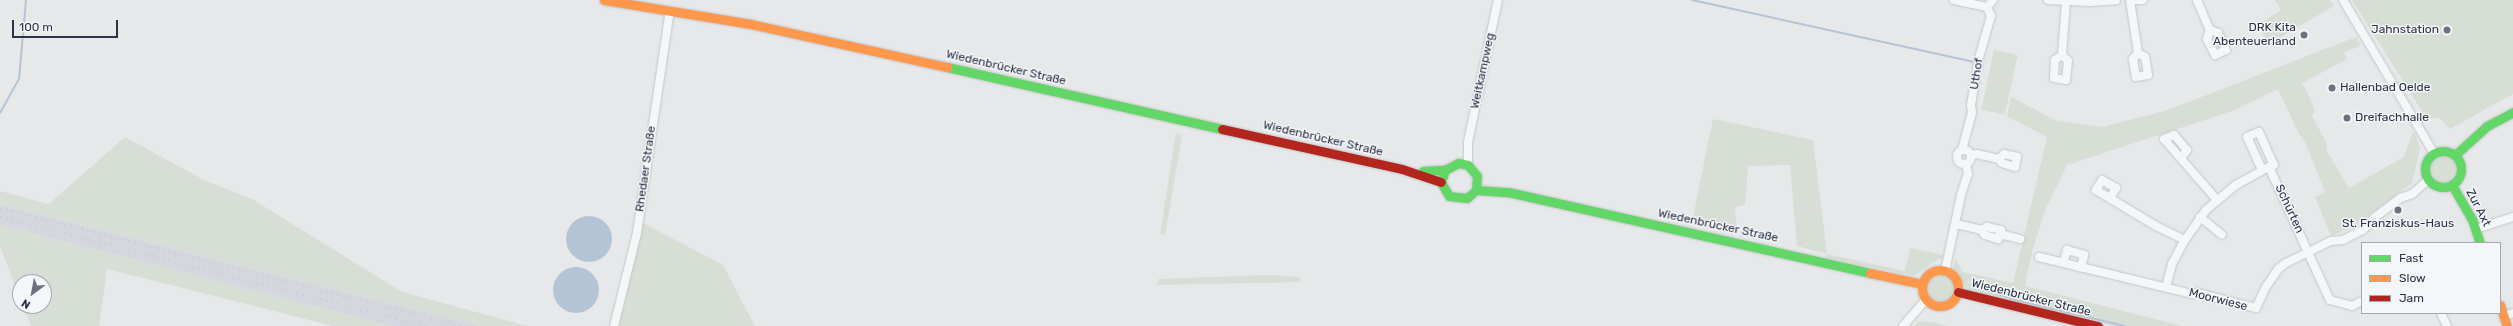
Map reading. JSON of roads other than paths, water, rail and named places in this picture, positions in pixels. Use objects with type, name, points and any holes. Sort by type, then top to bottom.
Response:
[{"type":"street","name":"Wiedenbrücker Straße","points":[[604,0],[751,24],[888,53],[1402,169]]},
{"type":"street","name":"Weitkampweg","points":[[1468,142],[1498,0]]},
{"type":"street","points":[[1954,0],[1987,7],[1993,0]]},
{"type":"street","points":[[2049,0],[2066,2],[2116,0]]},
{"type":"street","points":[[2138,53],[2130,0],[2143,0]]},
{"type":"street","points":[[2197,0],[2210,30]]},
{"type":"street","points":[[2343,0],[2434,153]]},
{"type":"street","points":[[2062,55],[2066,2]]},
{"type":"street","name":"Uthof","points":[[1962,150],[1972,112],[1971,105],[1979,58],[1991,16],[1987,7]]},
{"type":"street","name":"Rhedaer Straße","points":[[614,326],[637,233],[670,10]]},
{"type":"street","points":[[2455,156],[2487,126],[2513,112]]},
{"type":"street","points":[[1402,169],[1436,172],[1445,170],[1458,163],[1468,142]]},
{"type":"street","points":[[1468,142],[1468,165]]},
{"type":"street","points":[[1966,164],[1960,163],[1957,158],[1962,150],[1971,155],[1999,159]]},
{"type":"street","points":[[2445,151],[2455,156],[2460,163],[2461,173],[2452,185],[2436,187],[2428,180],[2424,168],[2426,162],[2434,153],[2445,151]]},
{"type":"street","points":[[1945,271],[1968,174],[1966,164],[1971,155]]},
{"type":"street","points":[[2180,158],[2217,200]]},
{"type":"street","points":[[1445,170],[1441,182],[1445,192],[1455,199],[1467,198],[1476,190],[1478,180],[1476,173],[1468,165],[1458,163]]},
{"type":"street","points":[[1402,169],[1441,182]]},
{"type":"street","name":"Schürten","points":[[2166,287],[2172,264],[2200,217],[2217,200],[2236,185],[2266,169],[2308,251],[2330,300],[2352,306],[2361,302]]},
{"type":"street","points":[[1478,180],[1508,192]]},
{"type":"street","name":"Moorwiese","points":[[2039,257],[2192,294],[2198,293],[2256,308],[2278,269],[2308,251],[2331,240],[2343,240],[2363,230],[2374,218],[2401,198],[2412,194],[2428,180]]},
{"type":"street","name":"Zur Axt","points":[[2452,185],[2476,229],[2480,242]]},
{"type":"street","points":[[1476,190],[1508,192]]},
{"type":"street","name":"Wiedenbrücker Straße","points":[[1508,192],[1922,284]]},
{"type":"street","points":[[2110,198],[2185,240]]},
{"type":"street","points":[[2200,217],[2222,235]]},
{"type":"street","points":[[2476,229],[2513,217]]},
{"type":"street","points":[[1956,224],[1981,230],[1985,235],[1998,239],[2000,234],[2020,239]]},
{"type":"street","points":[[2063,263],[2067,250],[2084,255],[2081,268]]},
{"type":"street","points":[[1945,271],[1957,280],[1958,292],[1953,301],[1947,306],[1932,305],[1926,300],[1922,291],[1922,284],[1931,273],[1945,271]]},
{"type":"street","name":"Wiedenbrücker Straße","points":[[1958,292],[2098,326]]},
{"type":"street","points":[[1903,326],[1926,300]]},
{"type":"street","points":[[2501,308],[2507,326]]},
{"type":"street","points":[[2504,316],[2513,313]]},
{"type":"street","points":[[2441,314],[2444,325]]},
{"type":"water","points":[[589,216],[602,220],[608,226],[612,239],[608,252],[602,258],[589,262],[576,258],[570,252],[566,239],[570,226],[576,220]]},
{"type":"water","points":[[576,267],[589,271],[595,277],[599,290],[595,303],[589,309],[576,313],[563,309],[557,303],[553,290],[557,277],[563,271]]},
{"type":"waterway","points":[[0,113],[19,79],[26,0]]},
{"type":"waterway","points":[[1692,0],[1973,62]]},
{"type":"waterway","points":[[1979,287],[2014,300],[2125,326]]},
{"type":"railway","points":[[0,208],[461,326]]},
{"type":"railway","points":[[0,217],[425,326]]},
{"type":"place","name":"Jahnstation","points":[[2447,30]]},
{"type":"place","name":"DRK Kita Abenteuerland","points":[[2304,35]]},
{"type":"place","name":"Hallenbad Oelde","points":[[2332,88]]},
{"type":"place","name":"Dreifachhalle","points":[[2347,118]]},
{"type":"place","name":"St. Franziskus-Haus","points":[[2398,210]]}]
